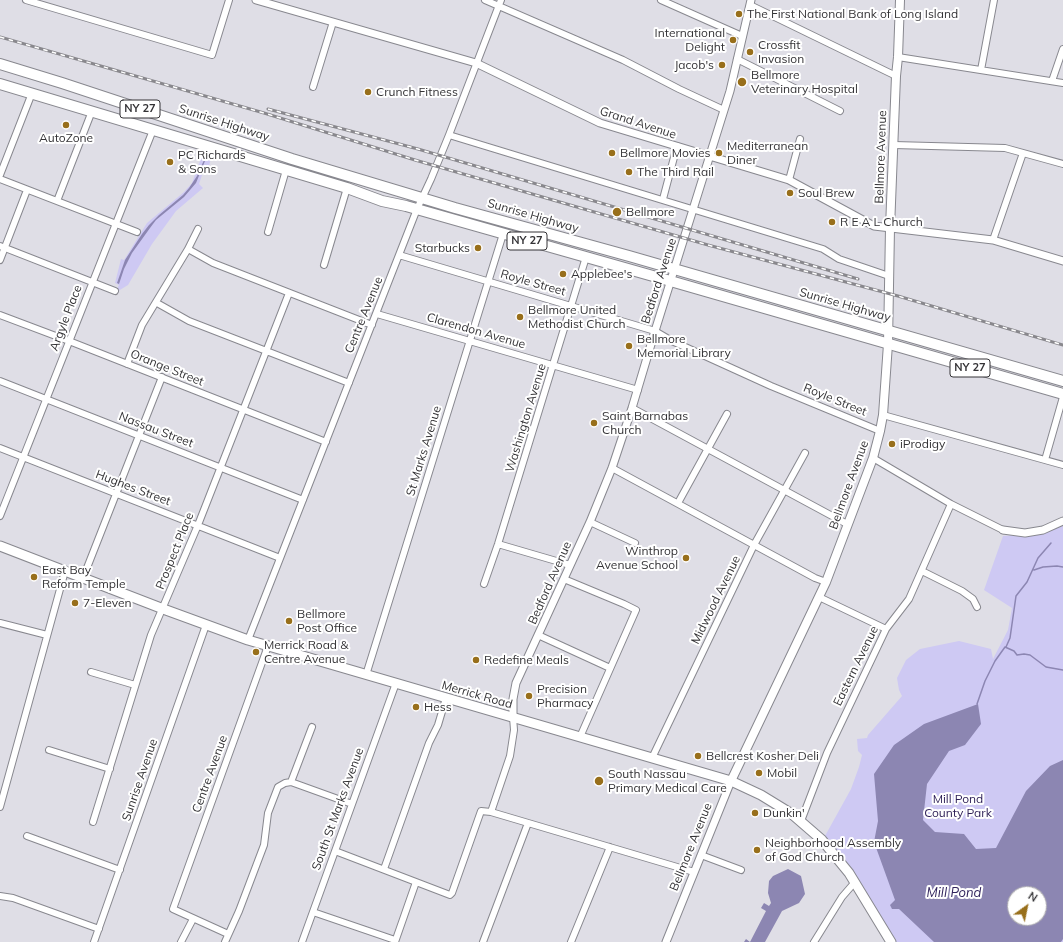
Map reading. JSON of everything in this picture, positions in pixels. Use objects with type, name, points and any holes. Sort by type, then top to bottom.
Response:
[{"type":"highway","name":"Sunrise Highway","points":[[0,64],[285,157],[422,198],[1063,381]]},
{"type":"highway","name":"Sunrise Highway","points":[[0,84],[347,188],[382,201],[417,209],[671,281],[1063,396]]},
{"type":"main road","name":"Bellmore Avenue","points":[[731,781],[826,582],[873,458],[880,430],[883,415],[888,344],[890,228],[900,0]]},
{"type":"main road","name":"Merrick Road","points":[[0,546],[248,640],[731,781],[767,798],[801,821],[822,840],[841,862],[855,882],[891,942]]},
{"type":"street","points":[[26,0],[212,55],[229,0]]},
{"type":"street","name":"Grand Avenue","points":[[256,0],[476,63],[600,123],[789,180],[874,226],[994,240],[1063,261]]},
{"type":"street","points":[[486,0],[500,3],[623,60],[724,110]]},
{"type":"street","points":[[661,0],[742,36]]},
{"type":"street","points":[[981,70],[994,0]]},
{"type":"street","points":[[750,2],[896,76]]},
{"type":"street","name":"Bedford Avenue","points":[[513,717],[513,699],[516,683],[590,522],[612,468],[638,390],[724,110],[750,2]]},
{"type":"street","name":"Centre Avenue","points":[[248,640],[417,209],[449,135],[500,3]]},
{"type":"street","points":[[313,87],[333,22]]},
{"type":"street","points":[[1052,81],[1063,49]]},
{"type":"street","points":[[898,57],[1063,83]]},
{"type":"street","points":[[737,59],[840,111]]},
{"type":"street","points":[[0,175],[32,93]]},
{"type":"street","points":[[57,201],[92,111]]},
{"type":"street","name":"Argyle Place","points":[[0,516],[153,130]]},
{"type":"street","points":[[449,135],[694,208],[823,249],[839,259],[889,276]]},
{"type":"street","points":[[789,180],[800,139]]},
{"type":"street","points":[[894,145],[1005,148],[1063,164]]},
{"type":"street","points":[[663,199],[677,146]]},
{"type":"street","points":[[994,240],[1023,153]]},
{"type":"street","points":[[268,232],[286,170]]},
{"type":"street","points":[[0,179],[137,232]]},
{"type":"street","points":[[324,265],[347,188]]},
{"type":"street","points":[[0,260],[2,247],[27,190]]},
{"type":"street","points":[[127,364],[142,325],[188,249],[198,229]]},
{"type":"street","name":"St Marks Avenue","points":[[366,674],[503,234]]},
{"type":"street","points":[[2,247],[115,291]]},
{"type":"street","points":[[188,249],[213,263],[372,325]]},
{"type":"street","name":"Royle Street","points":[[399,255],[655,331],[672,341],[771,386],[880,430]]},
{"type":"street","name":"Washington Avenue","points":[[484,584],[498,544],[586,257]]},
{"type":"street","name":"Prospect Place","points":[[93,822],[151,635],[198,525],[289,293]]},
{"type":"street","points":[[156,303],[189,321],[349,383]]},
{"type":"street","name":"Clarendon Avenue","points":[[377,314],[638,390]]},
{"type":"street","name":"Orange Street","points":[[0,315],[326,442]]},
{"type":"street","points":[[83,578],[162,377]]},
{"type":"street","name":"Nassau Street","points":[[0,381],[303,500]]},
{"type":"street","points":[[1045,460],[1063,396]]},
{"type":"street","points":[[632,408],[847,524]]},
{"type":"street","points":[[678,503],[727,414]]},
{"type":"street","name":"Royle Street","points":[[883,415],[1063,465]]},
{"type":"street","name":"Hughes Street","points":[[0,448],[280,558]]},
{"type":"street","name":"Midwood Avenue","points":[[652,758],[754,545],[805,453]]},
{"type":"street","points":[[873,458],[951,504],[1003,530],[1025,533],[1044,530],[1063,521]]},
{"type":"street","points":[[612,468],[826,582]]},
{"type":"street","name":"Eastern Avenue","points":[[801,821],[827,753],[886,629],[909,599],[951,504]]},
{"type":"street","points":[[590,522],[635,542]]},
{"type":"street","points":[[498,544],[570,565]]},
{"type":"street","points":[[0,807],[65,571]]},
{"type":"street","points":[[922,571],[962,591],[973,599],[976,607]]},
{"type":"street","points":[[564,579],[636,610],[580,737]]},
{"type":"street","points":[[819,597],[886,629]]},
{"type":"street","points":[[0,622],[47,635]]},
{"type":"street","name":"Sunrise Avenue","points":[[94,942],[206,625]]},
{"type":"street","points":[[538,635],[610,668]]},
{"type":"street","name":"Centre Avenue","points":[[193,918],[173,909],[268,646]]},
{"type":"street","points":[[91,672],[135,686]]},
{"type":"street","name":"South St Marks Avenue","points":[[302,942],[396,683]]},
{"type":"street","points":[[384,869],[429,743],[438,725],[446,698]]},
{"type":"street","points":[[490,812],[510,756],[514,730],[513,717]]},
{"type":"street","points":[[291,782],[312,727]]},
{"type":"street","points":[[49,750],[110,769]]},
{"type":"street","name":"Bellmore Avenue","points":[[666,942],[731,781]]},
{"type":"street","points":[[224,942],[239,911],[264,845],[268,813],[276,791],[281,785],[291,782],[352,804]]},
{"type":"street","points":[[335,851],[450,895],[481,811],[490,812],[694,872]]},
{"type":"street","points":[[484,942],[528,823]]},
{"type":"street","points":[[27,836],[120,870]]},
{"type":"street","points":[[571,942],[610,847]]},
{"type":"street","points":[[701,855],[741,870]]},
{"type":"street","points":[[313,912],[395,941],[416,882]]},
{"type":"street","points":[[814,942],[842,897],[855,882]]},
{"type":"street","points":[[0,896],[13,898],[99,929]]},
{"type":"street","points":[[181,942],[193,918],[228,934]]},
{"type":"green space","points":[[203,153],[212,155],[209,166],[205,166],[199,184],[203,188],[176,211],[152,244],[128,285],[115,293],[119,285],[115,283],[121,259],[124,260],[147,223],[184,192],[192,183]]},
{"type":"green space","name":"Mill Pond County Park","points":[[1063,525],[1063,942],[894,942],[856,877],[842,856],[825,836],[851,789],[859,767],[862,755],[858,751],[857,739],[867,738],[902,696],[899,690],[897,678],[906,660],[920,649],[959,641],[991,649],[993,659],[1008,630],[1012,608],[984,590],[1003,536],[1045,533]]},
{"type":"water","points":[[204,160],[205,161],[196,183],[184,197],[156,220],[132,253],[119,284],[117,283],[125,260],[142,234],[159,215],[189,188],[197,176]]},
{"type":"water","name":"Mill Pond","points":[[978,704],[981,724],[965,745],[949,751],[927,784],[923,820],[935,832],[964,834],[976,849],[996,848],[1026,791],[1050,766],[1063,760],[1063,939],[1061,942],[934,942],[899,909],[892,909],[890,905],[895,900],[874,842],[878,821],[874,774],[894,745],[924,724]]},
{"type":"water","points":[[788,869],[801,876],[805,894],[799,903],[782,911],[765,942],[750,942],[766,911],[761,908],[764,903],[769,906],[771,903],[768,893],[769,881],[773,876]]},
{"type":"waterway","points":[[1006,647],[1010,638],[1016,596],[1027,582],[1038,558],[1051,543]]},
{"type":"waterway","points":[[1034,570],[1043,567],[1063,567]]},
{"type":"waterway","points":[[977,704],[985,681],[995,661],[1005,647],[1014,651],[1017,655],[1030,655],[1046,667],[1063,670]]},
{"type":"railway","points":[[0,37],[264,113],[415,160],[708,245],[898,296],[1063,345]]},
{"type":"railway","points":[[268,109],[418,149],[858,279]]},
{"type":"place","name":"The First National Bank of Long Island","points":[[739,14]]},
{"type":"place","name":"International Delight","points":[[733,40]]},
{"type":"place","name":"Crossfit Invasion","points":[[750,52]]},
{"type":"place","name":"Jacob's","points":[[722,65]]},
{"type":"place","name":"Bellmore Veterinary Hospital","points":[[742,82]]},
{"type":"place","name":"Crunch Fitness","points":[[368,92]]},
{"type":"place","name":"AutoZone","points":[[66,125]]},
{"type":"place","name":"Bellmore Movies","points":[[612,153]]},
{"type":"place","name":"Mediterranean Diner","points":[[719,153]]},
{"type":"place","name":"PC Richards & Sons","points":[[170,162]]},
{"type":"place","name":"The Third Rail","points":[[629,172]]},
{"type":"place","name":"Soul Brew","points":[[790,193]]},
{"type":"place","name":"Bellmore","points":[[617,212]]},
{"type":"place","name":"R E A L Church","points":[[832,222]]},
{"type":"place","name":"Starbucks","points":[[478,248]]},
{"type":"place","name":"Applebee's","points":[[563,274]]},
{"type":"place","name":"Bellmore United Methodist Church","points":[[520,317]]},
{"type":"place","name":"Bellmore Memorial Library","points":[[629,346]]},
{"type":"place","name":"Saint Barnabas Church","points":[[594,423]]},
{"type":"place","name":"iProdigy","points":[[892,444]]},
{"type":"place","name":"Winthrop Avenue School","points":[[686,558]]},
{"type":"place","name":"East Bay Reform Temple","points":[[34,577]]},
{"type":"place","name":"7-Eleven","points":[[75,603]]},
{"type":"place","name":"Bellmore Post Office","points":[[289,621]]},
{"type":"place","name":"Merrick Road & Centre Avenue","points":[[256,652]]},
{"type":"place","name":"Redefine Meals","points":[[476,660]]},
{"type":"place","name":"Precision Pharmacy","points":[[529,696]]},
{"type":"place","name":"Hess","points":[[416,707]]},
{"type":"place","name":"Bellcrest Kosher Deli","points":[[698,756]]},
{"type":"place","name":"Mobil","points":[[759,773]]},
{"type":"place","name":"South Nassau Primary Medical Care","points":[[599,781]]},
{"type":"place","name":"Dunkin'","points":[[755,813]]},
{"type":"place","name":"Neighborhood Assembly of God Church","points":[[757,850]]}]
